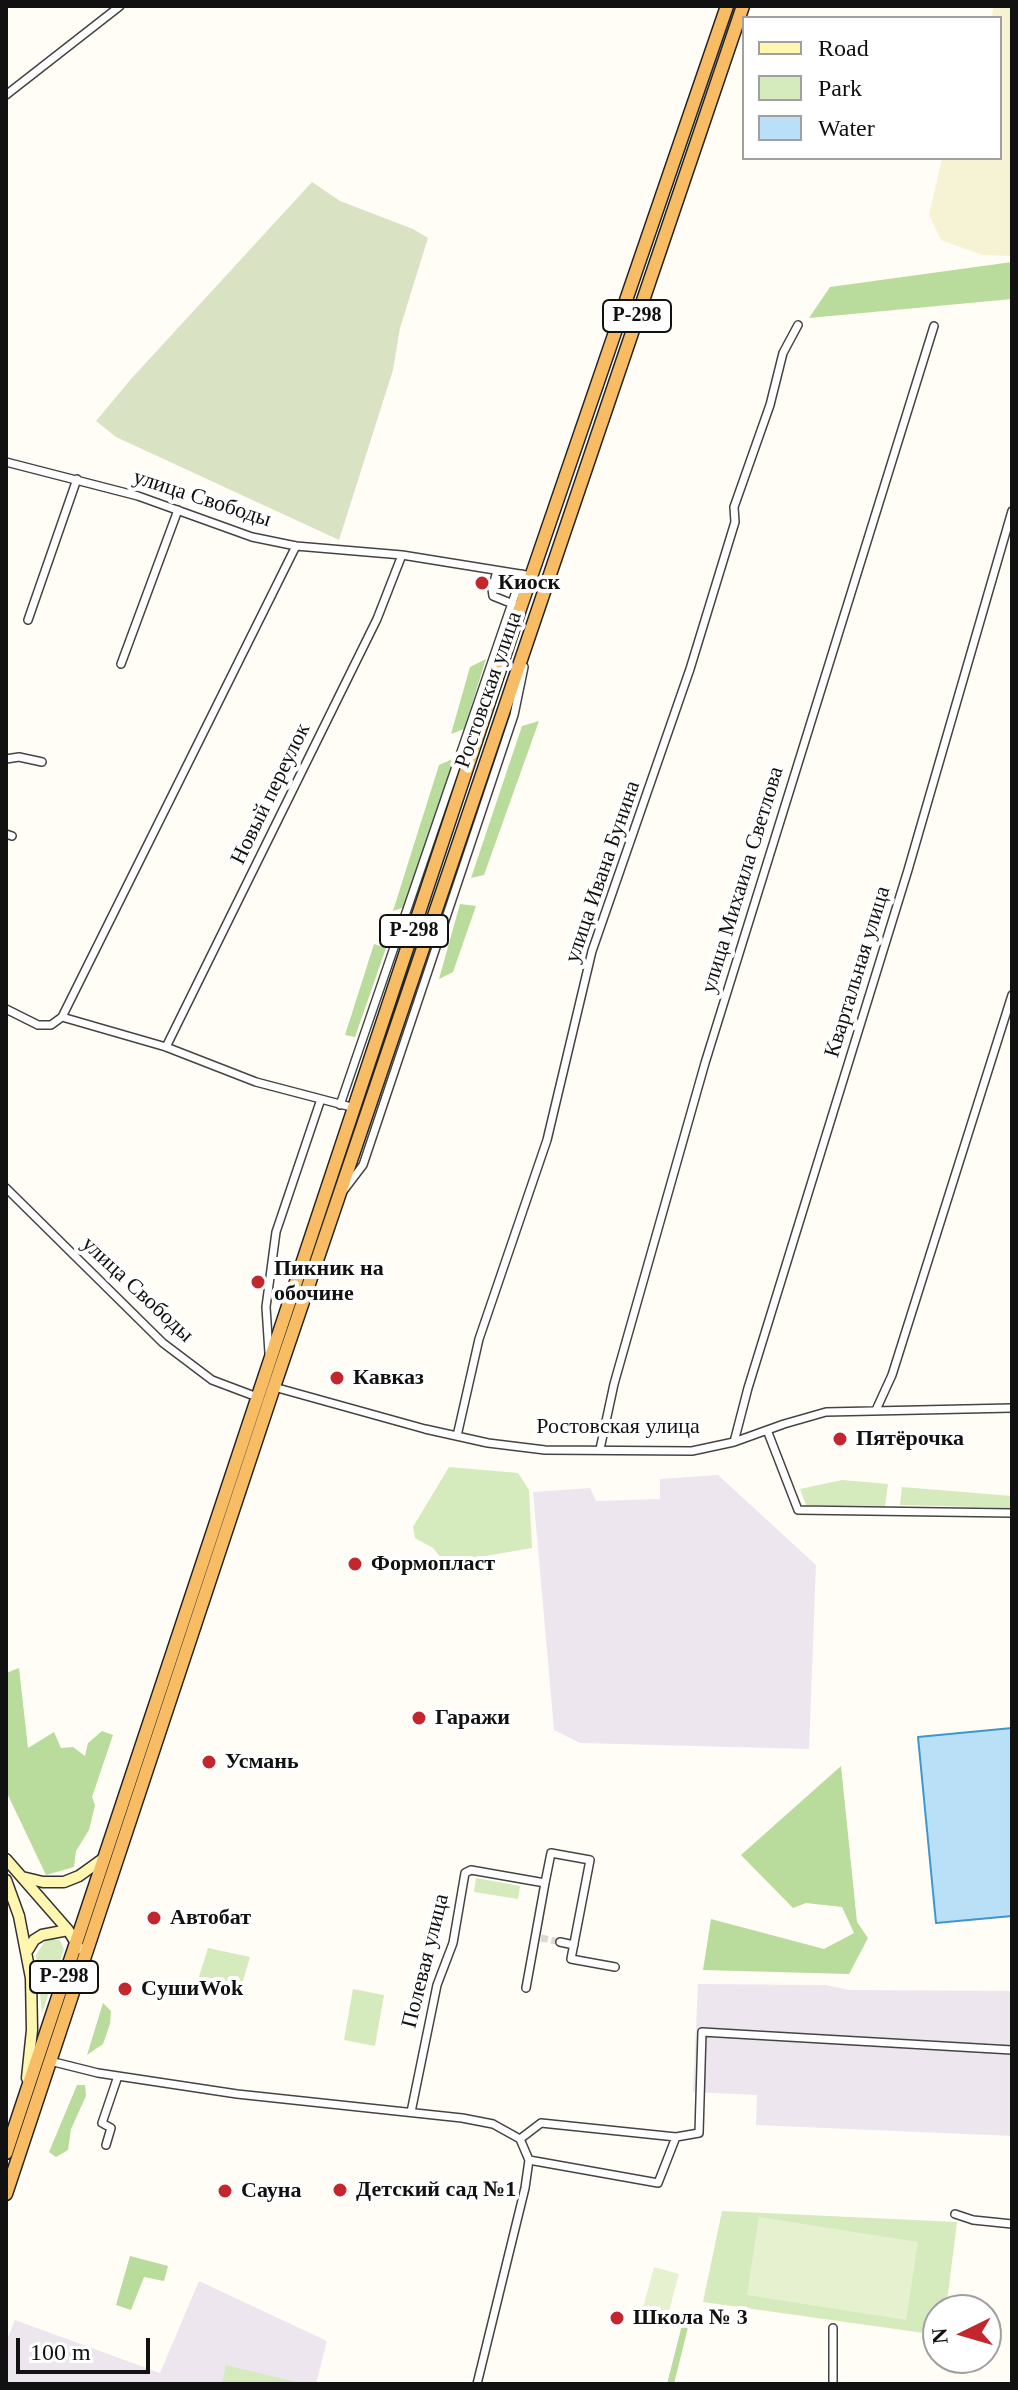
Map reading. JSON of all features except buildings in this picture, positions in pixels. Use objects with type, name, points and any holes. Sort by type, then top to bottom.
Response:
[{"type":"highway","name":"Ростовская улица","points":[[104,1858],[355,1109],[527,575],[727,6]]},
{"type":"highway","name":"Ростовская улица","points":[[83,1961],[274,1387],[743,6]]},
{"type":"highway","points":[[527,575],[548,580]]},
{"type":"highway","name":"Р-298","points":[[6,2153],[104,1858]]},
{"type":"highway","name":"Р-298","points":[[6,2194],[83,1961]]},
{"type":"main road","points":[[22,1877],[43,1882],[64,1882],[79,1876],[104,1858]]},
{"type":"main road","points":[[6,1859],[68,1930],[76,1941],[83,1961]]},
{"type":"main road","points":[[6,1880],[28,1950],[33,2002],[25,2097]]},
{"type":"main road","points":[[28,1950],[34,1940],[42,1935],[68,1930]]},
{"type":"street","points":[[6,95],[120,6]]},
{"type":"street","name":"улица Ивана Бунина","points":[[457,1436],[479,1339],[547,1140],[592,951],[690,669],[735,522],[734,507],[770,405],[783,353],[798,325]]},
{"type":"street","name":"улица Михаила Светлова","points":[[600,1449],[614,1384],[705,1063],[934,326]]},
{"type":"street","name":"улица Свободы","points":[[6,462],[138,496],[252,537],[296,546],[402,555],[527,575]]},
{"type":"street","points":[[28,620],[77,479]]},
{"type":"street","points":[[121,664],[178,510]]},
{"type":"street","name":"Квартальная улица","points":[[734,1442],[752,1373],[908,870],[1012,511]]},
{"type":"street","points":[[6,1009],[38,1025],[51,1025],[62,1017],[296,546]]},
{"type":"street","name":"Новый переулок","points":[[166,1047],[377,619],[402,555]]},
{"type":"street","points":[[497,571],[493,596],[513,604]]},
{"type":"street","points":[[340,1105],[513,604],[527,575]]},
{"type":"street","points":[[6,759],[19,757],[42,762]]},
{"type":"street","points":[[876,1410],[892,1375],[1012,995]]},
{"type":"street","points":[[62,1017],[166,1047],[256,1082],[355,1109]]},
{"type":"street","name":"Ростовская улица","points":[[270,1358],[266,1307],[276,1232],[321,1099]]},
{"type":"street","name":"улица Свободы","points":[[6,1188],[163,1343],[212,1380],[257,1397]]},
{"type":"street","name":"Ростовская улица","points":[[274,1387],[457,1436],[545,1450],[692,1451],[734,1442],[826,1412],[999,1408],[1012,1411]]},
{"type":"street","points":[[767,1430],[798,1510],[1012,1513]]},
{"type":"street","points":[[526,1988],[538,1938],[551,1853],[590,1860],[571,1959],[615,1967]]},
{"type":"street","name":"Полевая улица","points":[[411,2112],[437,1985],[453,1943],[465,1873],[471,1870],[545,1883]]},
{"type":"street","points":[[560,1942],[574,1945]]},
{"type":"street","points":[[520,2139],[541,2123],[676,2137],[699,2133],[702,2032],[1012,2050]]},
{"type":"street","points":[[50,2061],[118,2076],[237,2094],[493,2124],[520,2139],[529,2160],[512,2248],[477,2384]]},
{"type":"street","points":[[106,2145],[111,2128],[102,2123],[118,2076]]},
{"type":"street","points":[[529,2160],[658,2183],[676,2137]]},
{"type":"street","points":[[955,2214],[973,2220],[1012,2224]]},
{"type":"street","points":[[833,2328],[833,2384]]},
{"type":"shaded area","points":[[994,6],[1012,6],[1012,256],[982,255],[941,240],[929,215],[942,160],[1002,160],[1002,16],[992,16]]},
{"type":"shaded area","points":[[718,1475],[816,1565],[809,1749],[580,1743],[554,1730],[533,1492],[590,1488],[596,1501],[660,1499],[660,1479]]},
{"type":"shaded area","points":[[698,1984],[826,1985],[850,1990],[1012,1991],[1012,2136],[756,2125],[757,2095],[693,2092]]},
{"type":"shaded area","points":[[199,2281],[327,2341],[316,2384],[6,2384],[6,2342],[15,2320],[160,2373]]},
{"type":"green space","points":[[312,182],[340,201],[413,229],[428,238],[400,328],[393,370],[339,540],[116,437],[96,421]]},
{"type":"green space","points":[[1012,262],[1012,299],[809,318],[830,287]]},
{"type":"green space","points":[[486,659],[464,729],[451,734],[470,667]]},
{"type":"green space","points":[[539,721],[484,875],[471,878],[522,726]]},
{"type":"green space","points":[[457,757],[405,907],[393,911],[439,765]]},
{"type":"green space","points":[[460,904],[476,906],[453,972],[439,979]]},
{"type":"green space","points":[[374,944],[386,948],[355,1037],[345,1035]]},
{"type":"green space","points":[[449,1467],[518,1473],[529,1490],[532,1548],[445,1563],[433,1548],[415,1538],[413,1527]]},
{"type":"green space","points":[[842,1480],[888,1484],[885,1506],[806,1505],[800,1489]]},
{"type":"green space","points":[[902,1487],[1012,1496],[1012,1508],[900,1505]]},
{"type":"green space","points":[[19,1668],[28,1748],[54,1732],[61,1748],[73,1747],[85,1756],[88,1743],[102,1731],[113,1735],[92,1797],[95,1805],[89,1830],[76,1851],[74,1867],[46,1875],[6,1791],[6,1673]]},
{"type":"green space","points":[[841,1766],[857,1922],[868,1938],[849,1974],[703,1970],[711,1919],[824,1949],[854,1933],[842,1907],[806,1903],[793,1908],[741,1855]]},
{"type":"green space","points":[[476,1878],[520,1886],[518,1899],[474,1892]]},
{"type":"green space","points":[[60,1940],[64,1949],[42,2013],[36,1955],[45,1941]]},
{"type":"green space","points":[[208,1948],[250,1957],[240,1991],[198,1980]]},
{"type":"green space","points":[[353,1989],[384,1995],[375,2046],[344,2040]]},
{"type":"green space","points":[[103,2003],[111,2011],[110,2024],[103,2044],[87,2055]]},
{"type":"green space","points":[[77,2085],[85,2085],[86,2096],[71,2129],[68,2150],[56,2157],[49,2152]]},
{"type":"green space","points":[[722,2211],[957,2222],[948,2294],[922,2294],[922,2333],[703,2302]]},
{"type":"green space","points":[[759,2217],[918,2242],[906,2320],[747,2295]]},
{"type":"green space","points":[[130,2256],[168,2266],[164,2281],[144,2277],[131,2310],[116,2305]]},
{"type":"green space","points":[[654,2267],[679,2274],[665,2326],[640,2319]]},
{"type":"green space","points":[[684,2317],[690,2319],[674,2384],[667,2384]]},
{"type":"green space","points":[[226,2365],[304,2384],[222,2384]]},
{"type":"water","points":[[1012,1728],[1012,1916],[936,1923],[918,1737]]},
{"type":"tunnel","points":[[541,1938],[560,1942]]},
{"type":"place","name":"Киоск","points":[[482,583]]},
{"type":"place","name":"Пикник на обочине","points":[[258,1282]]},
{"type":"place","name":"Кавказ","points":[[337,1378]]},
{"type":"place","name":"Пятёрочка","points":[[840,1439]]},
{"type":"place","name":"Формопласт","points":[[355,1564]]},
{"type":"place","name":"Гаражи","points":[[419,1718]]},
{"type":"place","name":"Усмань","points":[[209,1762]]},
{"type":"place","name":"Автобат","points":[[154,1918]]},
{"type":"place","name":"CушиWok","points":[[125,1989]]},
{"type":"place","name":"Детский сад №1","points":[[340,2190]]},
{"type":"place","name":"Сауна","points":[[225,2191]]},
{"type":"place","name":"Школа № 3","points":[[617,2318]]}]
